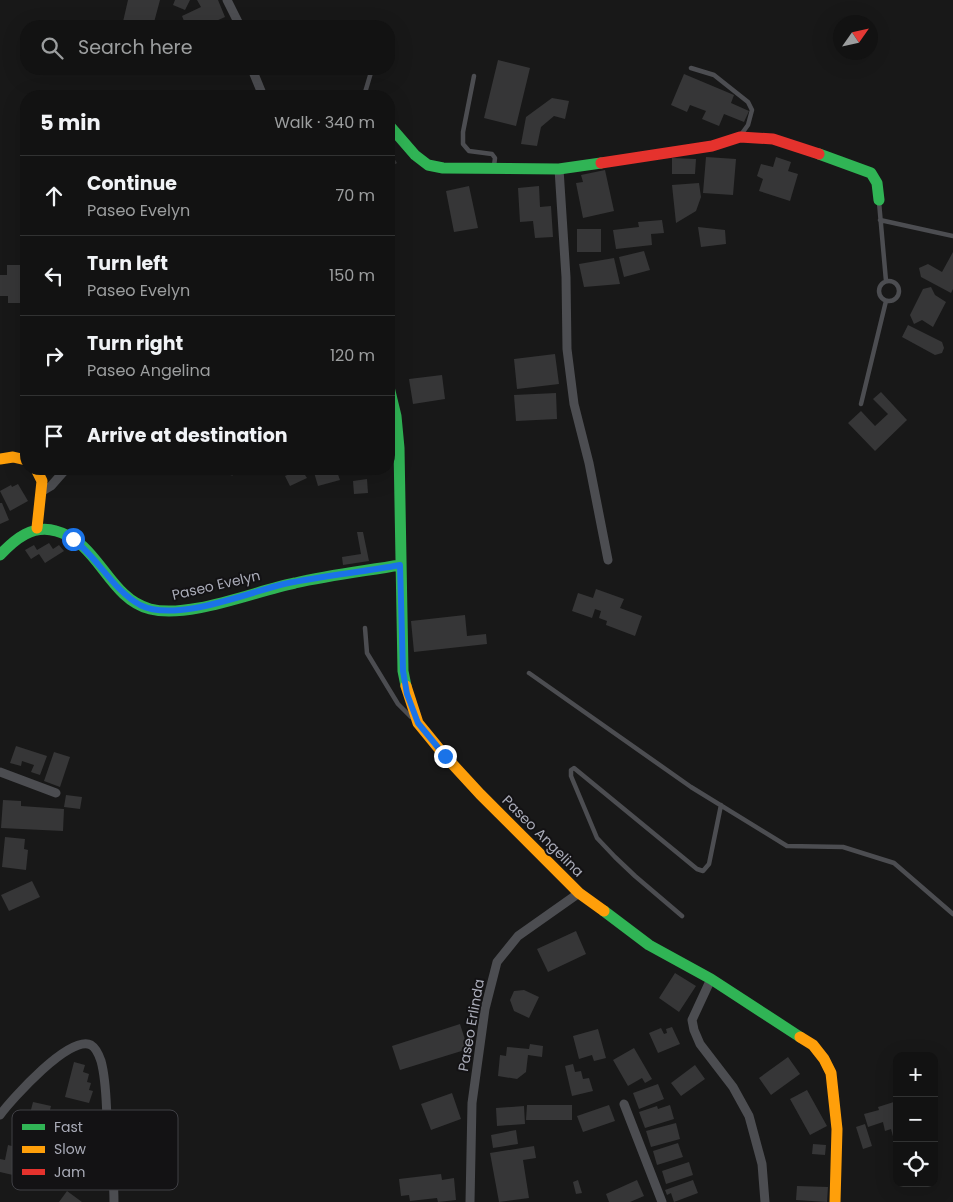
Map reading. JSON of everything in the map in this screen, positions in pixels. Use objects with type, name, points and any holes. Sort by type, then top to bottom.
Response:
[{"type":"street","points":[[227,0],[237,20]]},
{"type":"street","points":[[254,75],[261,90]]},
{"type":"street","points":[[395,132],[415,155],[428,165],[443,168],[522,170],[559,169],[712,146],[740,137],[773,139],[868,170],[878,180],[879,200]]},
{"type":"street","points":[[559,169],[566,277],[567,349],[574,404],[608,560]]},
{"type":"street","name":"Paseo Angelina","points":[[395,412],[399,448],[403,671],[407,694],[418,723],[480,794],[579,893],[648,945],[711,978],[813,1045],[824,1059],[831,1073],[837,1129],[835,1202]]},
{"type":"street","points":[[0,459],[11,456],[20,457]]},
{"type":"street","points":[[0,555],[14,540],[37,528],[42,492],[42,481],[39,475]]},
{"type":"street","points":[[42,492],[51,486],[61,475]]},
{"type":"street","name":"Paseo Evelyn","points":[[37,528],[62,532],[73,539],[84,547],[114,583],[131,599],[140,605],[161,611],[187,610],[285,584],[400,565]]},
{"type":"street","points":[[0,772],[56,793]]},
{"type":"street","name":"Paseo Erlinda","points":[[470,1202],[472,1103],[485,1008],[497,962],[518,936],[579,893]]},
{"type":"street","points":[[711,978],[692,1020],[694,1030],[700,1044],[733,1087],[749,1116],[762,1164],[765,1202]]},
{"type":"street","points":[[0,1115],[31,1079],[57,1058],[82,1043],[90,1044],[96,1050],[101,1060],[106,1110]]},
{"type":"street","points":[[624,1104],[662,1202]]},
{"type":"lane","points":[[691,68],[714,76],[748,102],[752,110],[748,125],[740,137]]},
{"type":"lane","points":[[366,90],[370,75]]},
{"type":"lane","points":[[474,76],[463,132],[464,144],[469,151],[492,154],[495,158],[494,168]]},
{"type":"lane","points":[[879,200],[886,281]]},
{"type":"lane","points":[[880,220],[953,236]]},
{"type":"lane","points":[[886,281],[892,281],[898,285],[900,291],[898,297],[892,301],[886,301],[878,291],[880,285],[886,281]]},
{"type":"lane","points":[[861,404],[886,301]]},
{"type":"lane","points":[[365,628],[367,653],[398,704],[418,723]]},
{"type":"lane","points":[[529,673],[691,787],[787,846],[843,847],[894,863],[953,914]]},
{"type":"lane","points":[[682,916],[615,858],[597,838],[571,776],[571,770],[574,768],[697,869],[702,871],[709,864],[721,805]]},
{"type":"building","points":[[128,0],[160,0],[155,20],[123,20]]},
{"type":"building","points":[[175,0],[190,0],[185,10],[173,5]]},
{"type":"building","points":[[197,0],[218,0],[225,17],[218,20],[184,20],[182,16],[201,7]]},
{"type":"building","points":[[498,60],[530,68],[516,126],[484,118]]},
{"type":"building","points":[[684,74],[734,95],[731,103],[749,111],[744,122],[724,114],[719,126],[702,119],[706,111],[690,105],[687,112],[671,105]]},
{"type":"building","points":[[552,98],[569,101],[565,119],[554,116],[541,127],[537,146],[521,144],[526,117]]},
{"type":"building","points":[[706,157],[736,159],[733,195],[703,193]]},
{"type":"building","points":[[776,157],[791,162],[788,171],[798,174],[790,201],[759,191],[763,179],[757,176],[761,164],[773,167]]},
{"type":"building","points":[[672,158],[696,159],[695,174],[672,174]]},
{"type":"building","points":[[605,170],[614,211],[583,218],[576,183],[583,182],[581,175]]},
{"type":"building","points":[[699,183],[701,197],[696,211],[676,223],[672,185]]},
{"type":"building","points":[[469,186],[478,228],[454,232],[446,191]]},
{"type":"building","points":[[539,186],[540,207],[551,206],[553,237],[535,238],[533,221],[520,222],[518,188]]},
{"type":"building","points":[[662,220],[664,233],[651,234],[652,245],[616,249],[613,230],[639,227],[638,222]]},
{"type":"building","points":[[698,227],[725,230],[726,244],[701,247]]},
{"type":"building","points":[[577,229],[601,229],[601,252],[577,252]]},
{"type":"building","points":[[644,251],[650,270],[624,277],[619,257]]},
{"type":"building","points":[[953,252],[953,289],[951,293],[921,277],[919,268],[928,264],[942,272]]},
{"type":"building","points":[[614,258],[620,284],[584,287],[579,264]]},
{"type":"building","points":[[7,265],[20,265],[20,303],[8,303],[8,296],[0,296],[0,275],[7,275]]},
{"type":"building","points":[[931,287],[935,295],[946,302],[933,327],[922,320],[914,324],[910,315],[923,289]]},
{"type":"building","points":[[908,325],[942,342],[944,348],[942,353],[935,355],[902,337]]},
{"type":"building","points":[[555,354],[559,384],[517,389],[514,359]]},
{"type":"building","points":[[442,375],[445,399],[413,404],[409,379]]},
{"type":"building","points":[[881,392],[907,420],[875,451],[848,423],[861,411],[875,426],[888,414],[873,399]]},
{"type":"building","points":[[556,393],[557,419],[516,421],[514,395]]},
{"type":"building","points":[[305,475],[307,478],[290,486],[285,476]]},
{"type":"building","points":[[315,475],[338,475],[340,480],[318,486]]},
{"type":"building","points":[[367,479],[368,493],[354,494],[353,481]]},
{"type":"building","points":[[18,484],[28,501],[10,511],[0,491],[11,485],[12,487]]},
{"type":"building","points":[[0,503],[2,503],[9,520],[0,524]]},
{"type":"building","points":[[357,532],[363,532],[369,561],[343,565],[342,557],[361,554]]},
{"type":"building","points":[[49,543],[53,549],[59,545],[64,551],[45,563],[39,554],[31,559],[25,550],[34,545],[37,550]]},
{"type":"building","points":[[596,589],[624,599],[620,608],[642,616],[635,636],[606,625],[607,621],[599,618],[601,611],[595,609],[592,618],[572,611],[578,593],[593,598]]},
{"type":"building","points":[[465,615],[467,636],[486,634],[487,644],[414,652],[411,621]]},
{"type":"building","points":[[16,746],[47,756],[40,775],[31,772],[34,765],[22,761],[21,766],[10,763]]},
{"type":"building","points":[[54,752],[70,757],[60,787],[44,781]]},
{"type":"building","points":[[66,795],[82,797],[80,809],[64,807]]},
{"type":"building","points":[[3,800],[21,801],[21,806],[64,809],[63,831],[1,828]]},
{"type":"building","points":[[5,837],[25,839],[24,849],[28,850],[26,870],[2,867]]},
{"type":"building","points":[[32,881],[40,897],[9,911],[1,895]]},
{"type":"building","points":[[576,931],[586,954],[548,972],[537,949]]},
{"type":"building","points":[[675,973],[696,986],[679,1012],[659,998]]},
{"type":"building","points":[[524,990],[539,997],[529,1018],[514,1011],[510,1000],[514,991]]},
{"type":"building","points":[[460,1024],[468,1049],[400,1070],[392,1046]]},
{"type":"building","points":[[672,1027],[680,1044],[658,1053],[649,1033],[661,1028],[664,1034],[667,1033],[666,1029]]},
{"type":"building","points":[[598,1029],[606,1058],[594,1061],[592,1055],[579,1059],[573,1036]]},
{"type":"building","points":[[530,1044],[543,1046],[542,1057],[528,1055],[526,1072],[517,1079],[498,1076],[500,1055],[506,1056],[507,1047],[529,1049]]},
{"type":"building","points":[[634,1048],[652,1079],[645,1083],[642,1078],[628,1086],[613,1060]]},
{"type":"building","points":[[788,1057],[800,1074],[771,1095],[759,1078]]},
{"type":"building","points":[[74,1062],[85,1065],[83,1072],[89,1074],[87,1082],[91,1083],[89,1090],[93,1091],[89,1103],[65,1097]]},
{"type":"building","points":[[573,1064],[575,1072],[581,1071],[583,1079],[589,1078],[593,1091],[572,1096],[565,1066]]},
{"type":"building","points":[[695,1065],[705,1079],[681,1096],[671,1083]]},
{"type":"building","points":[[658,1084],[664,1099],[639,1109],[633,1093]]},
{"type":"building","points":[[807,1090],[827,1126],[810,1135],[790,1099]]},
{"type":"building","points":[[452,1093],[461,1119],[431,1130],[421,1104]]},
{"type":"building","points":[[33,1102],[51,1106],[50,1110],[31,1110]]},
{"type":"building","points":[[893,1102],[893,1136],[891,1129],[885,1131],[883,1122],[868,1127],[864,1114],[879,1110],[878,1107]]},
{"type":"building","points":[[527,1105],[572,1105],[572,1120],[526,1120]]},
{"type":"building","points":[[609,1105],[615,1121],[583,1132],[577,1116]]},
{"type":"building","points":[[670,1105],[674,1119],[645,1128],[639,1112],[657,1106],[658,1109]]},
{"type":"building","points":[[524,1106],[525,1124],[497,1126],[496,1108]]},
{"type":"building","points":[[676,1123],[680,1139],[651,1147],[646,1131]]},
{"type":"building","points":[[865,1124],[872,1146],[863,1149],[856,1127]]},
{"type":"building","points":[[516,1130],[518,1144],[493,1148],[491,1135]]},
{"type":"building","points":[[678,1143],[683,1157],[657,1165],[653,1151]]},
{"type":"building","points":[[813,1144],[826,1145],[825,1155],[812,1154]]},
{"type":"building","points":[[8,1145],[12,1146],[12,1175],[0,1172],[0,1159],[5,1160]]},
{"type":"building","points":[[534,1146],[536,1158],[523,1160],[529,1198],[499,1202],[490,1153]]},
{"type":"building","points":[[689,1162],[693,1175],[666,1184],[662,1171]]},
{"type":"building","points":[[441,1174],[442,1180],[454,1178],[456,1200],[438,1202],[437,1198],[410,1201],[409,1195],[401,1196],[399,1179]]},
{"type":"building","points":[[578,1180],[582,1193],[576,1194],[573,1182]]},
{"type":"building","points":[[637,1180],[644,1196],[630,1202],[609,1202],[606,1194]]},
{"type":"building","points":[[693,1180],[698,1193],[674,1202],[671,1193],[667,1195],[665,1190]]},
{"type":"building","points":[[797,1186],[828,1187],[827,1202],[796,1200]]},
{"type":"building","points":[[67,1191],[82,1202],[59,1202]]},
{"type":"traffic: fast","points":[[395,132],[415,155],[428,165],[443,168],[559,169],[601,163]]},
{"type":"traffic: fast","points":[[819,154],[871,173],[877,183],[879,200]]},
{"type":"traffic: fast","points":[[395,412],[399,448],[403,671],[406,686]]},
{"type":"traffic: fast","points":[[0,555],[25,534],[48,529],[56,531],[71,537],[83,546],[124,594],[136,603],[150,609],[166,611],[222,603],[308,580],[400,565]]},
{"type":"traffic: fast","points":[[604,911],[649,945],[711,979],[800,1037]]},
{"type":"traffic: slow","points":[[0,459],[13,457],[20,459]]},
{"type":"traffic: slow","points":[[37,528],[42,481],[39,475]]},
{"type":"traffic: slow","points":[[406,686],[418,723],[445,756],[480,794],[579,893],[604,911]]},
{"type":"traffic: slow","points":[[800,1037],[813,1045],[824,1059],[831,1073],[837,1129],[835,1202]]},
{"type":"traffic: jam","points":[[601,163],[712,146],[740,137],[773,139],[819,154]]},
{"type":"route","points":[[73,539],[97,560],[109,577],[131,599],[140,605],[161,611],[187,610],[285,584],[400,565],[403,671],[407,694],[418,723],[445,756]]}]
